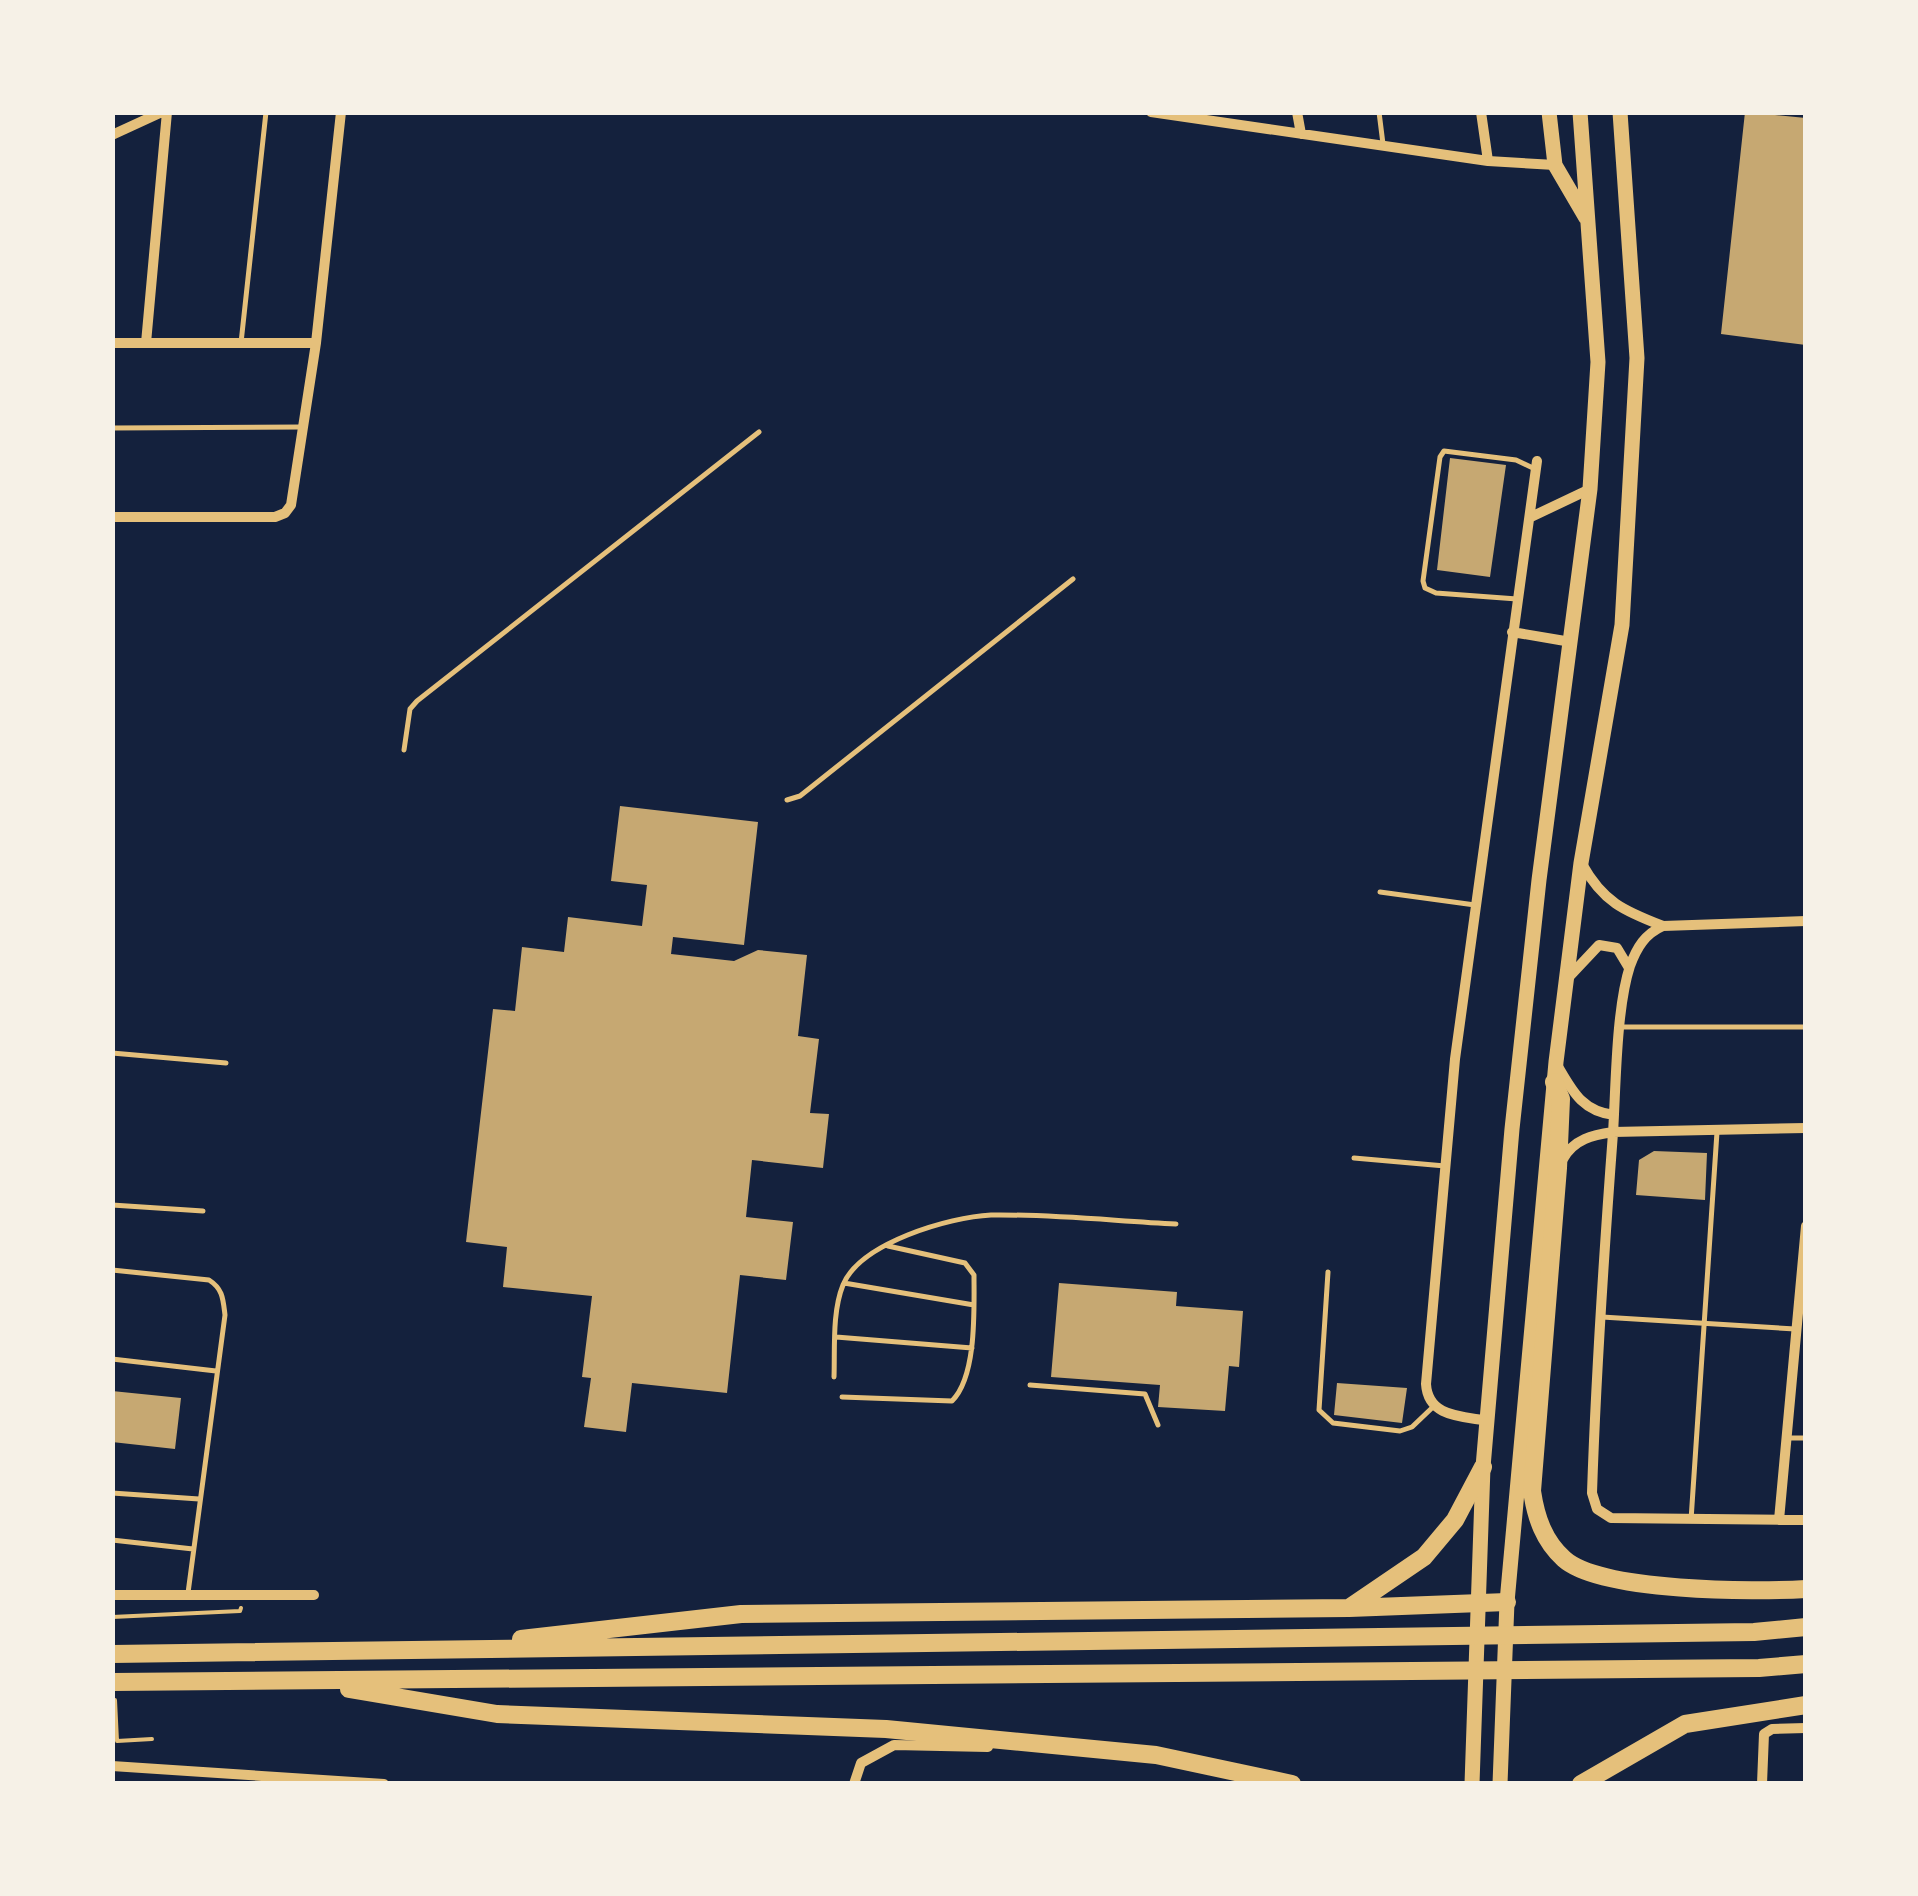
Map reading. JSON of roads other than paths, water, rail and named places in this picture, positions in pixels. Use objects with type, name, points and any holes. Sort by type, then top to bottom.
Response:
[{"type":"highway","points":[[1554,1082],[1561,1099],[1532,1492],[1536,1517],[1547,1539],[1566,1562],[1620,1581],[1762,1591],[1806,1589]]},
{"type":"highway","points":[[1349,1608],[1424,1557],[1455,1520],[1483,1467]]},
{"type":"highway","points":[[421,1650],[741,1614],[1349,1608],[1507,1602]]},
{"type":"highway","points":[[112,1654],[1754,1632],[1806,1627]]},
{"type":"highway","points":[[112,1682],[1806,1664]]},
{"type":"highway","points":[[301,1681],[497,1714],[886,1729],[1156,1755],[1292,1784]]},
{"type":"highway","points":[[1588,1780],[1685,1724],[1806,1705]]},
{"type":"main road","points":[[1549,112],[1555,164],[1588,221]]},
{"type":"main road","points":[[1472,1784],[1483,1467],[1516,1090],[1590,489],[1598,362],[1580,112]]},
{"type":"main road","points":[[1500,1784],[1507,1602],[1556,1062],[1581,863],[1622,625],[1637,358],[1620,112]]},
{"type":"main road","points":[[1621,132],[1630,112]]},
{"type":"street","points":[[112,134],[165,112],[146,342]]},
{"type":"street","points":[[112,518],[275,518],[291,505],[316,343],[341,112]]},
{"type":"street","points":[[1151,112],[1206,117],[1488,162],[1555,164]]},
{"type":"street","points":[[1297,112],[1300,134]]},
{"type":"street","points":[[1481,112],[1488,162]]},
{"type":"street","points":[[112,342],[316,343]]},
{"type":"street","points":[[1488,1420],[1449,1414],[1434,1406],[1426,1384],[1445,1166],[1475,905],[1537,465]]},
{"type":"street","points":[[1531,517],[1590,489]]},
{"type":"street","points":[[1512,632],[1571,642]]},
{"type":"street","points":[[1581,863],[1606,899],[1663,926]]},
{"type":"street","points":[[1806,921],[1663,926],[1640,942],[1629,968],[1620,1027],[1598,1316],[1592,1492],[1597,1510],[1610,1518],[1806,1520]]},
{"type":"street","points":[[1566,981],[1599,945],[1617,948],[1629,968]]},
{"type":"street","points":[[1556,1062],[1583,1103],[1596,1112],[1614,1115]]},
{"type":"street","points":[[1558,1168],[1568,1150],[1589,1136],[1613,1132],[1806,1128]]},
{"type":"street","points":[[1778,1520],[1801,1329],[1806,1226]]},
{"type":"street","points":[[112,1595],[314,1594]]},
{"type":"street","points":[[1762,1784],[1764,1734],[1772,1729],[1806,1728]]},
{"type":"street","points":[[854,1784],[861,1763],[894,1745],[1074,1749]]},
{"type":"street","points":[[112,1766],[384,1784]]},
{"type":"lane","points":[[130,112],[135,125]]},
{"type":"lane","points":[[241,343],[266,112]]},
{"type":"lane","points":[[1379,112],[1383,146]]},
{"type":"lane","points":[[112,428],[304,426]]},
{"type":"lane","points":[[404,750],[410,709],[417,701],[759,432]]},
{"type":"lane","points":[[1517,600],[1436,592],[1423,585],[1440,457],[1448,450],[1537,465]]},
{"type":"lane","points":[[787,800],[800,796],[1073,579]]},
{"type":"lane","points":[[1380,892],[1475,905]]},
{"type":"lane","points":[[1620,1027],[1806,1027]]},
{"type":"lane","points":[[112,1053],[226,1062]]},
{"type":"lane","points":[[1691,1521],[1717,1129]]},
{"type":"lane","points":[[1354,1158],[1445,1166]]},
{"type":"lane","points":[[112,1205],[203,1210]]},
{"type":"lane","points":[[834,1377],[837,1308],[843,1283],[863,1259],[884,1246],[919,1231],[989,1215],[1176,1224]]},
{"type":"lane","points":[[842,1398],[952,1401],[960,1392],[972,1348],[974,1275],[965,1263],[884,1246]]},
{"type":"lane","points":[[112,1270],[209,1280],[219,1287],[225,1314],[188,1594]]},
{"type":"lane","points":[[1328,1272],[1320,1410],[1324,1418],[1333,1423],[1400,1430],[1412,1427],[1434,1406]]},
{"type":"lane","points":[[843,1283],[974,1304]]},
{"type":"lane","points":[[1598,1316],[1801,1329]]},
{"type":"lane","points":[[836,1337],[972,1348]]},
{"type":"lane","points":[[112,1359],[216,1371]]},
{"type":"lane","points":[[1030,1385],[1146,1394],[1158,1425]]},
{"type":"lane","points":[[1787,1438],[1806,1438]]},
{"type":"lane","points":[[112,1493],[200,1499]]},
{"type":"lane","points":[[112,1540],[193,1550]]},
{"type":"lane","points":[[159,1784],[160,1769]]}]
